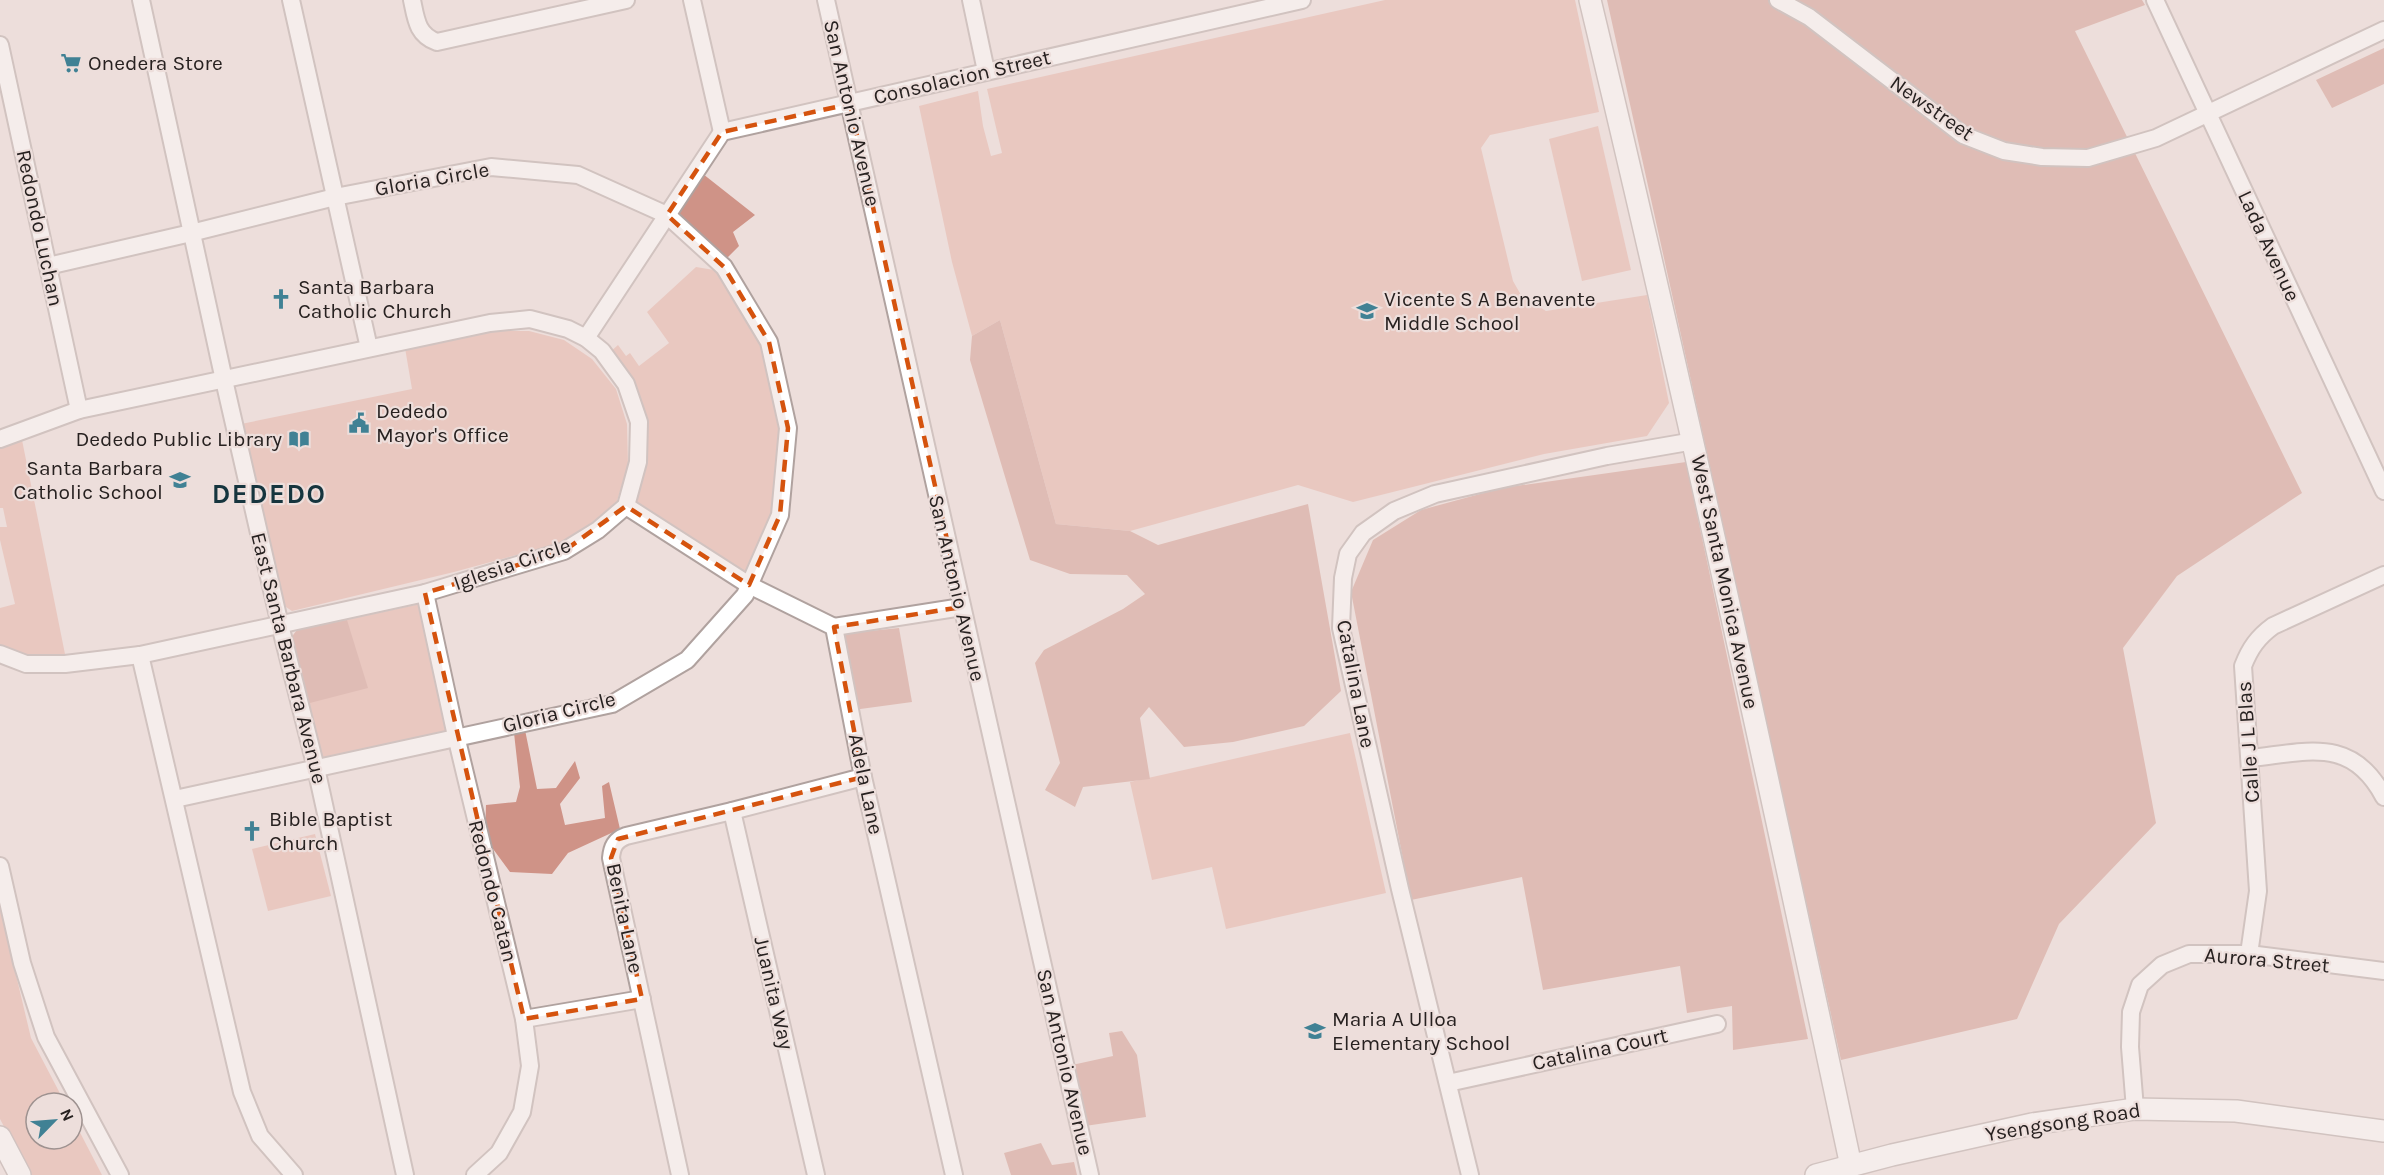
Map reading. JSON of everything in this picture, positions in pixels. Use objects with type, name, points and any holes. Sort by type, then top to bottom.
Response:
[{"type":"main road","name":"West Santa Monica Avenue","points":[[1590,0],[1694,441],[1852,1170]]},
{"type":"main road","name":"Ysengsong Road","points":[[1816,1175],[1852,1170],[2032,1124],[2135,1109],[2236,1111],[2384,1131]]},
{"type":"main road","points":[[0,1137],[20,1175]]},
{"type":"street","name":"East Santa Barbara Avenue","points":[[141,0],[224,380],[280,625],[316,768],[405,1175]]},
{"type":"street","points":[[291,0],[369,348]]},
{"type":"street","points":[[412,0],[418,29],[423,35],[437,42],[556,8],[626,0]]},
{"type":"street","points":[[586,338],[722,132],[692,0]]},
{"type":"street","name":"San Antonio Avenue","points":[[826,0],[1090,1175]]},
{"type":"street","points":[[971,0],[986,71]]},
{"type":"street","name":"Consolacion Street","points":[[722,132],[1281,2],[1302,0]]},
{"type":"street","name":"Newstreet","points":[[1778,0],[1809,16],[1963,135],[2004,152],[2042,157],[2088,158],[2156,138],[2384,30]]},
{"type":"street","name":"Lada Avenue","points":[[2155,0],[2384,491]]},
{"type":"street","name":"Redondo Luchan","points":[[0,45],[79,410]]},
{"type":"street","name":"Gloria Circle","points":[[48,266],[335,197],[491,167],[578,175],[667,215],[724,267],[769,342],[788,428],[780,514],[745,595],[687,660],[612,704],[456,736],[175,799]]},
{"type":"street","points":[[0,439],[79,410],[490,323],[530,319],[568,329],[586,338],[602,351],[626,384],[639,422],[638,462],[626,506],[749,585],[834,627],[962,608]]},
{"type":"street","name":"Catalina Lane","points":[[1470,1175],[1400,889],[1341,628],[1343,578],[1348,554],[1363,533],[1394,511],[1435,494],[1607,456],[1694,441]]},
{"type":"street","name":"Iglesia Circle","points":[[0,654],[26,664],[65,664],[140,655],[424,593],[564,550],[598,530],[626,506]]},
{"type":"street","name":"Calle J L Blas","points":[[2249,954],[2258,891],[2243,666],[2249,650],[2259,636],[2273,626],[2384,575]]},
{"type":"street","name":"Redondo Catan","points":[[424,593],[524,1019],[530,1066],[522,1112],[499,1153],[475,1175]]},
{"type":"street","name":"Adela Lane","points":[[834,627],[863,777],[954,1175]]},
{"type":"street","points":[[140,655],[242,1092],[260,1136],[294,1175]]},
{"type":"street","points":[[2250,758],[2319,750],[2344,755],[2368,771],[2384,797]]},
{"type":"street","name":"Benita Lane","points":[[680,1175],[611,858],[614,844],[618,838],[863,777]]},
{"type":"street","name":"Juanita Way","points":[[732,811],[816,1175]]},
{"type":"street","points":[[0,867],[22,963],[46,1037],[120,1175]]},
{"type":"street","name":"Aurora Street","points":[[2135,1109],[2130,1047],[2131,1012],[2140,985],[2162,966],[2189,954],[2249,954],[2384,971]]},
{"type":"street","points":[[524,1019],[642,999]]},
{"type":"street","name":"Catalina Court","points":[[1448,1083],[1717,1024]]},
{"type":"highlighted area","points":[[850,104],[962,607],[834,627],[863,777],[618,839],[611,858],[642,999],[524,1019],[425,593],[564,551],[626,506],[749,585],[780,515],[788,428],[769,342],[724,267],[667,215],[722,132]]},
{"type":"shaded area","points":[[1385,0],[1575,0],[1599,112],[1490,135],[1481,148],[1513,281],[1521,295],[1546,311],[1647,295],[1669,403],[1647,436],[1544,454],[1353,502],[1298,485],[1130,531],[1056,524],[1000,320],[972,336],[952,262],[919,106],[978,91],[983,126],[991,156],[1002,153],[987,89]]},
{"type":"shaded area","points":[[1607,0],[2142,0],[2145,5],[2075,31],[2302,493],[2177,576],[2123,648],[2156,823],[2059,924],[2017,1019],[1841,1060]]},
{"type":"shaded area","points":[[2384,48],[2384,84],[2332,108],[2316,80]]},
{"type":"shaded area","points":[[1598,126],[1631,270],[1582,281],[1549,139]]},
{"type":"shaded area","points":[[703,174],[755,215],[733,232],[739,246],[725,260],[676,214]]},
{"type":"shaded area","points":[[696,267],[720,271],[766,344],[783,428],[777,514],[745,579],[629,504],[642,421],[608,354],[618,345],[626,356],[630,353],[639,366],[669,343],[647,312]]},
{"type":"shaded area","points":[[1000,320],[1056,524],[1130,531],[1158,545],[1308,504],[1341,691],[1304,726],[1233,742],[1184,747],[1149,707],[1140,718],[1150,779],[1083,787],[1075,807],[1045,790],[1060,763],[1035,663],[1044,650],[1123,609],[1145,594],[1127,575],[1070,574],[1030,560],[970,360],[972,336]]},
{"type":"shaded area","points":[[491,331],[529,331],[564,340],[592,359],[616,389],[627,424],[628,465],[617,501],[594,526],[560,543],[454,572],[292,611],[283,605],[241,424],[412,389],[405,348]]},
{"type":"shaded area","points":[[21,435],[66,659],[24,658],[0,650],[0,608],[15,604],[0,540],[0,527],[7,527],[3,508],[0,508],[0,447]]},
{"type":"shaded area","points":[[1686,462],[1808,1039],[1733,1050],[1732,1006],[1687,1013],[1680,966],[1543,990],[1522,877],[1411,900],[1351,592],[1373,540],[1421,510],[1502,488]]},
{"type":"shaded area","points":[[420,604],[449,732],[325,759],[316,747],[291,638],[297,630]]},
{"type":"shaded area","points":[[347,620],[368,688],[306,704],[291,638],[297,630]]},
{"type":"shaded area","points":[[899,628],[912,702],[853,710],[840,634]]},
{"type":"shaded area","points":[[524,725],[537,789],[556,788],[575,761],[580,778],[560,804],[565,825],[605,818],[602,786],[609,782],[620,829],[568,853],[552,874],[510,872],[485,838],[486,805],[516,802],[520,787],[514,733]]},
{"type":"shaded area","points":[[1350,733],[1386,893],[1226,929],[1212,867],[1152,880],[1130,782]]},
{"type":"shaded area","points":[[315,834],[331,896],[268,911],[252,849]]},
{"type":"shaded area","points":[[0,908],[31,1038],[59,1091],[24,1091],[24,1151],[84,1151],[84,1140],[102,1175],[30,1175],[0,1119]]},
{"type":"shaded area","points":[[1122,1031],[1137,1055],[1146,1117],[1085,1126],[1072,1065],[1113,1056],[1109,1033]]},
{"type":"shaded area","points":[[1041,1143],[1052,1165],[1074,1162],[1077,1175],[1011,1175],[1004,1153]]},
{"type":"place","name":"Onedera Store","points":[[71,63]]},
{"type":"place","name":"Santa Barbara Catholic Church","points":[[281,299]]},
{"type":"place","name":"Vicente S A Benavente Middle School","points":[[1367,311]]},
{"type":"place","name":"Dededo Mayor's Office","points":[[359,423]]},
{"type":"place","name":"Dededo Public Library","points":[[299,439]]},
{"type":"place","name":"Santa Barbara Catholic School","points":[[180,480]]},
{"type":"place","name":"Bible Baptist Church","points":[[252,831]]},
{"type":"place","name":"Maria A Ulloa Elementary School","points":[[1315,1031]]},
{"type":"district","name":"DEDEDO","points":[[269,494]]}]
